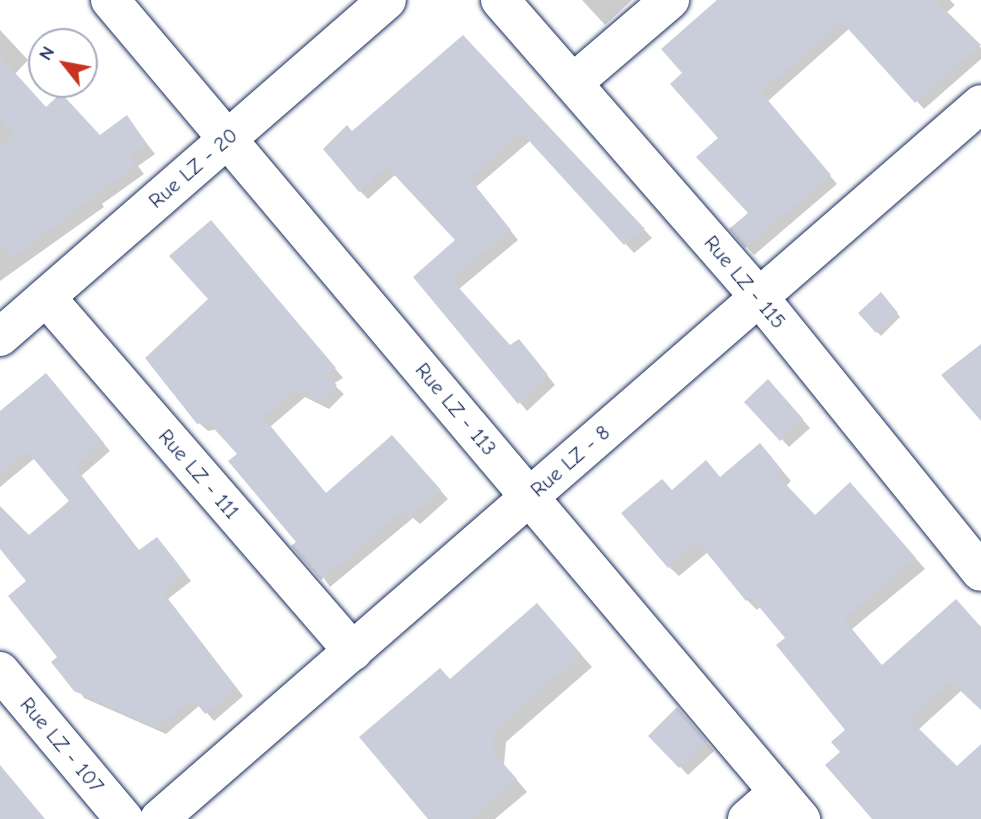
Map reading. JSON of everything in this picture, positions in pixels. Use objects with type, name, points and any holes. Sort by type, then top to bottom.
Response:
[{"type":"street","name":"Rue LZ - 113","points":[[110,0],[229,137],[789,805]]},
{"type":"street","name":"Rue LZ - 20","points":[[0,337],[387,0]]},
{"type":"street","name":"Rue LZ - 115","points":[[500,0],[759,297],[981,572]]},
{"type":"street","points":[[573,83],[670,0]]},
{"type":"street","name":"Rue LZ - 8","points":[[159,819],[981,104]]},
{"type":"street","name":"Rue LZ - 111","points":[[46,297],[353,651]]},
{"type":"street","name":"Rue LZ - 107","points":[[0,671],[124,819]]},
{"type":"street","points":[[747,819],[789,805]]},
{"type":"building","points":[[717,0],[935,0],[981,45],[915,103],[842,22],[761,92],[831,175],[745,248],[729,229],[748,213],[696,157],[718,138],[670,84],[682,73],[661,49]]},
{"type":"building","points":[[463,35],[645,229],[624,245],[521,132],[469,178],[511,230],[451,279],[510,345],[519,339],[548,375],[518,404],[413,277],[455,240],[386,166],[359,192],[323,149],[347,125],[352,131]]},
{"type":"building","points":[[0,56],[28,87],[28,98],[38,98],[46,107],[56,98],[66,98],[100,135],[127,115],[147,144],[130,156],[136,164],[12,259],[0,244],[0,147],[14,135],[0,120]]},
{"type":"building","points":[[211,220],[336,368],[326,374],[337,385],[320,402],[296,389],[263,417],[326,493],[392,435],[441,490],[410,517],[404,510],[321,580],[291,546],[296,542],[228,461],[237,454],[207,421],[197,424],[145,358],[208,299],[169,256]]},
{"type":"building","points":[[881,292],[898,313],[876,333],[858,313]]},
{"type":"building","points":[[981,344],[981,421],[941,375]]},
{"type":"building","points":[[46,373],[104,443],[75,467],[139,550],[157,537],[185,573],[162,591],[236,688],[205,714],[192,698],[158,728],[74,691],[51,662],[57,657],[8,596],[26,581],[0,549],[0,506],[29,535],[69,501],[27,451],[0,473],[0,411]]},
{"type":"building","points":[[768,379],[803,419],[780,441],[744,402]]},
{"type":"building","points":[[760,443],[782,470],[777,475],[815,515],[850,482],[916,558],[843,619],[882,665],[956,599],[981,627],[981,710],[951,682],[909,719],[957,766],[981,744],[981,819],[872,819],[825,765],[840,752],[831,742],[845,730],[776,645],[785,638],[751,597],[746,601],[698,542],[668,568],[621,513],[662,479],[672,490],[706,460],[720,477]]},
{"type":"building","points":[[537,603],[581,654],[495,730],[493,752],[517,779],[470,819],[428,819],[359,737],[440,668],[450,679]]},
{"type":"building","points":[[677,707],[707,742],[679,768],[648,736]]},
{"type":"building","points":[[0,765],[45,819],[0,819]]}]
